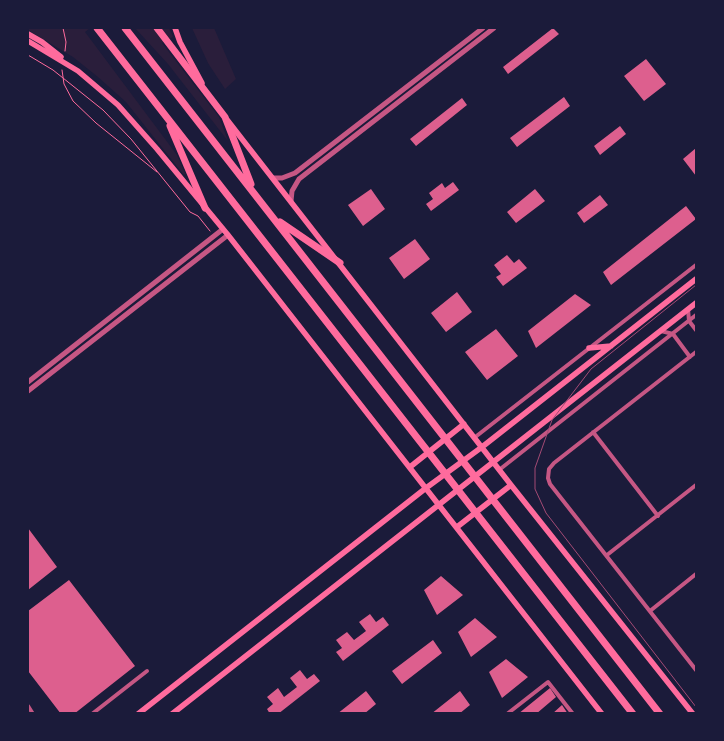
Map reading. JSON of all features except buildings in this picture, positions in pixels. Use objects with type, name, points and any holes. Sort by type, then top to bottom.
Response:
[{"type":"highway","points":[[97,28],[633,714]]},
{"type":"highway","points":[[125,28],[660,714]]},
{"type":"highway","points":[[157,28],[225,117],[253,191]]},
{"type":"highway","points":[[166,116],[205,208]]},
{"type":"highway","points":[[273,216],[340,263]]},
{"type":"main road","points":[[175,28],[180,42],[209,96]]},
{"type":"main road","points":[[28,34],[42,42],[118,105],[157,149],[440,504],[602,714]]},
{"type":"main road","points":[[28,41],[78,71]]},
{"type":"main road","points":[[225,117],[499,470],[693,714]]},
{"type":"main road","points":[[138,714],[426,488],[482,447],[696,280]]},
{"type":"main road","points":[[172,714],[696,303]]},
{"type":"main road","points":[[589,348],[611,346]]},
{"type":"main road","points":[[410,467],[464,424]]},
{"type":"main road","points":[[457,527],[511,485]]},
{"type":"street","points":[[273,178],[282,178],[295,173],[483,28]]},
{"type":"street","points":[[291,201],[292,191],[299,178],[494,28]]},
{"type":"street","points":[[28,382],[214,237],[225,232]]},
{"type":"street","points":[[28,391],[225,232]]},
{"type":"street","points":[[474,438],[696,265]]},
{"type":"street","points":[[688,309],[689,321],[696,330]]},
{"type":"street","points":[[499,470],[696,315]]},
{"type":"street","points":[[661,331],[673,334],[690,357]]},
{"type":"street","points":[[696,352],[554,463],[549,469],[548,478],[550,484],[696,670]]},
{"type":"street","points":[[593,432],[658,516]]},
{"type":"street","points":[[606,555],[696,485]]},
{"type":"street","points":[[650,611],[696,574]]},
{"type":"street","points":[[92,714],[147,671]]},
{"type":"street","points":[[508,714],[548,682],[573,714]]},
{"type":"street","points":[[28,706],[33,714]]},
{"type":"path","points":[[63,28],[66,42],[64,54]]},
{"type":"path","points":[[28,55],[52,70],[103,110],[131,139],[190,212],[198,216],[214,237]]},
{"type":"path","points":[[63,64],[64,84],[73,101],[160,174]]},
{"type":"shaded area","points":[[28,28],[90,28],[85,32],[177,155],[186,175],[183,174],[126,102],[73,57],[28,30]]},
{"type":"shaded area","points":[[135,28],[169,28],[173,37],[162,43],[219,117],[228,141],[168,64]]},
{"type":"shaded area","points":[[192,28],[214,28],[236,79],[225,89],[208,63]]},
{"type":"tram line","points":[[696,285],[591,369],[552,420],[535,468],[535,489],[546,513],[696,707]]}]
